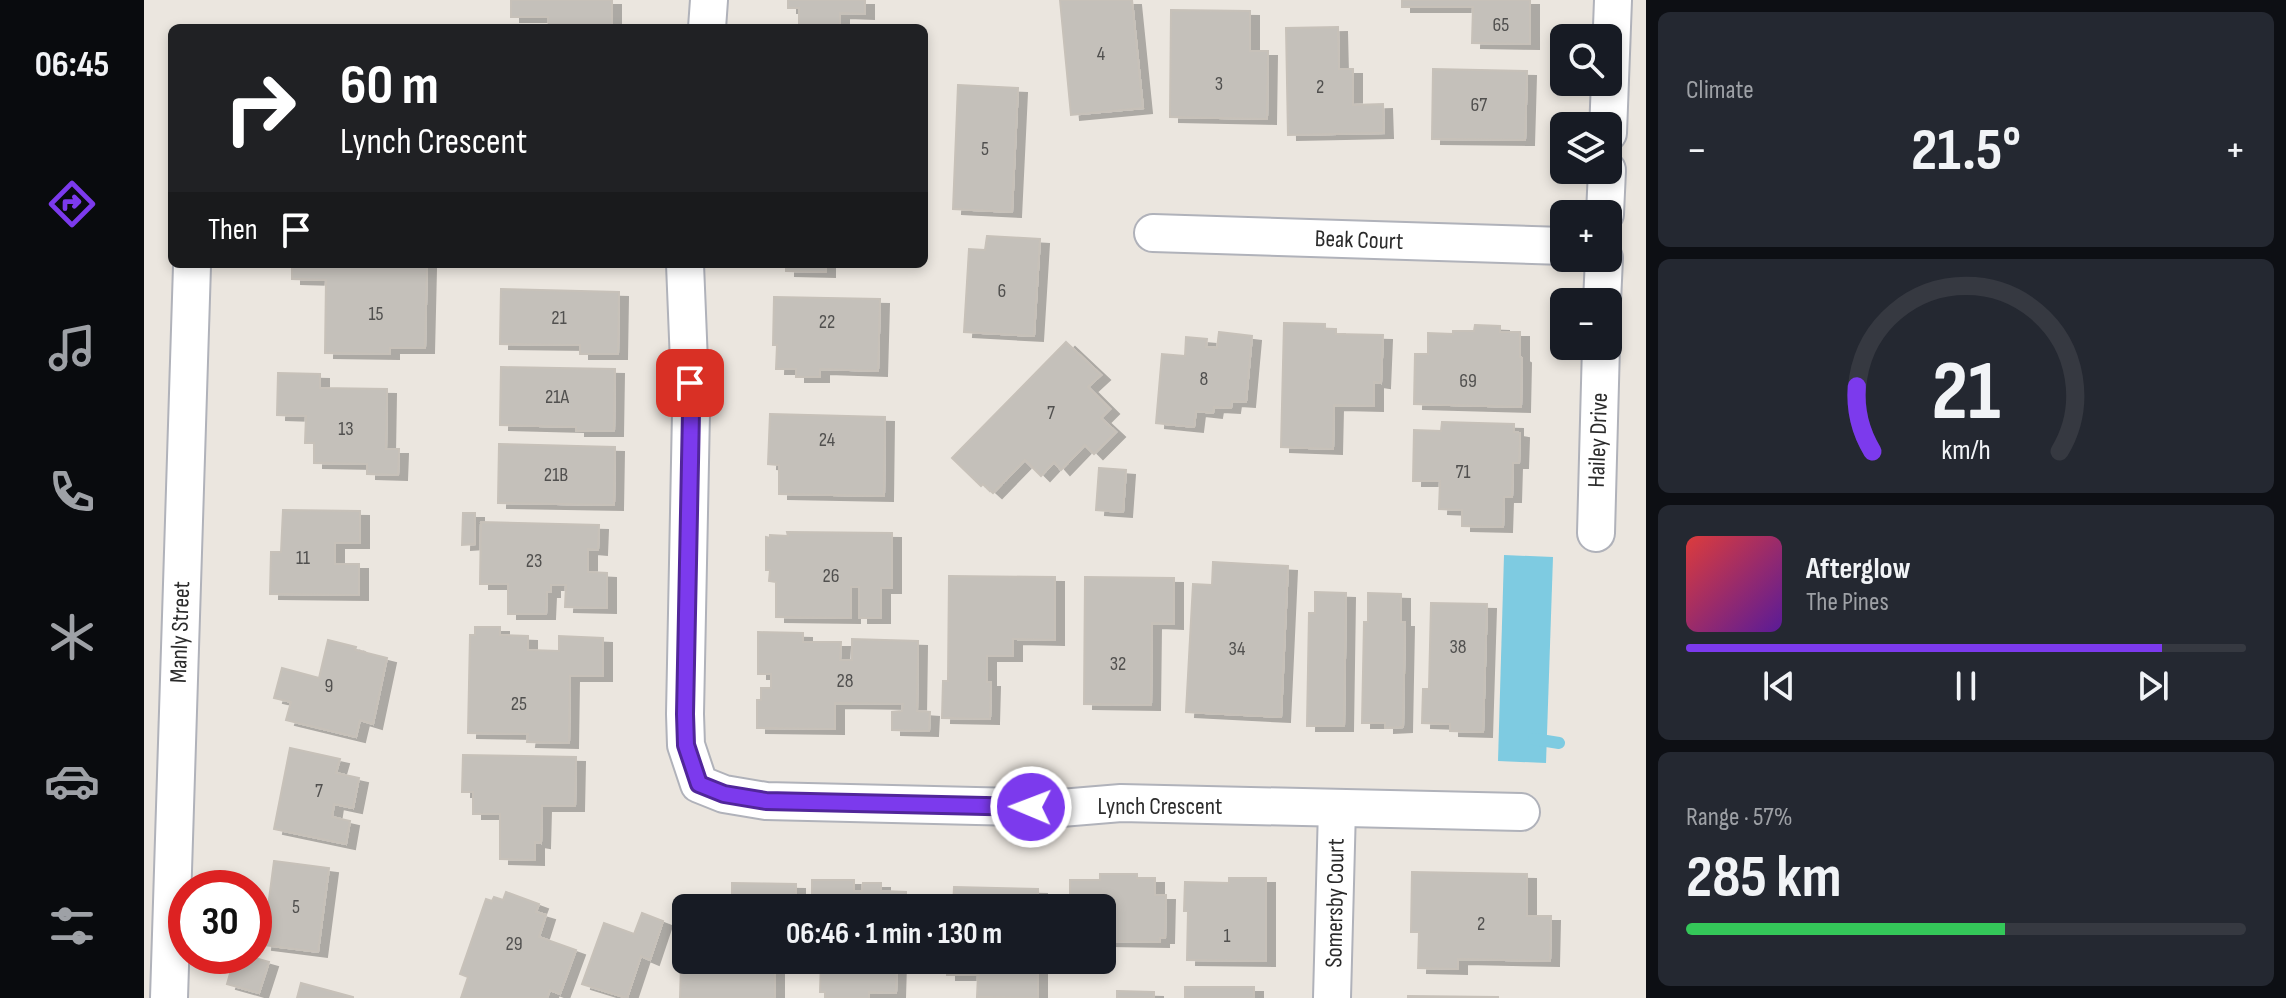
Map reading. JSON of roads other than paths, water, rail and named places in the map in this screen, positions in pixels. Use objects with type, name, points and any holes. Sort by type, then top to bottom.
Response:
[{"type":"street","points":[[707,24],[709,0]]},
{"type":"street","points":[[1609,112],[1613,0]]},
{"type":"street","name":"Beak Court","points":[[1153,233],[1550,246]]},
{"type":"street","name":"Manly Street","points":[[169,998],[192,268]]},
{"type":"street","name":"Lynch Crescent","points":[[685,268],[691,412],[685,714],[686,745],[699,784],[724,794],[766,801],[1061,808],[1121,803],[1521,812]]},
{"type":"street","name":"Hailey Drive","points":[[1596,533],[1601,360]]},
{"type":"street","name":"Somersby Court","points":[[1332,998],[1337,808]]},
{"type":"water","points":[[1504,555],[1553,557],[1546,763],[1498,761]]},
{"type":"waterway","points":[[1534,739],[1559,743]]}]
